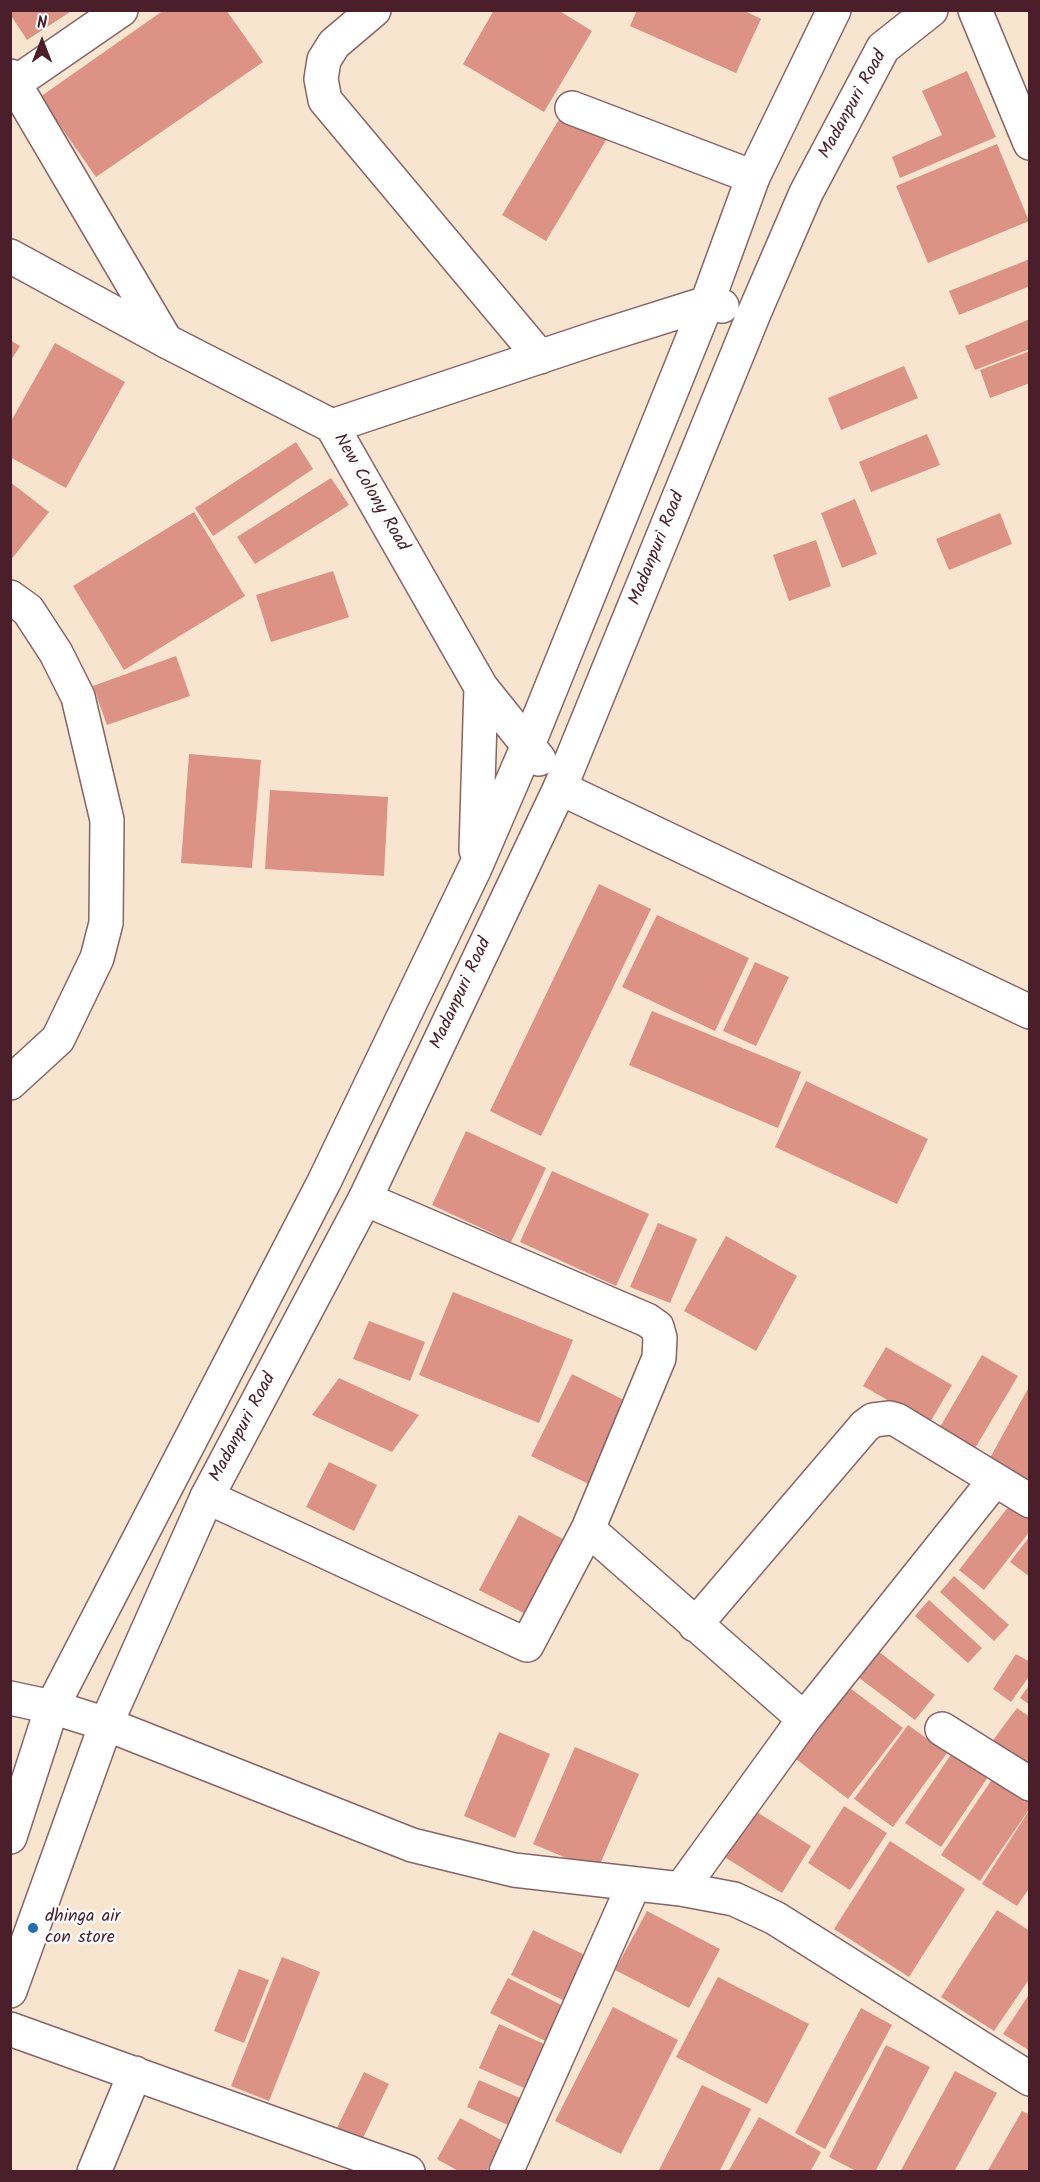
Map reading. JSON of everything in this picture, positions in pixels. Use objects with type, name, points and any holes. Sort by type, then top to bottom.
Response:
[{"type":"street","points":[[121,10],[13,80],[166,341]]},
{"type":"street","points":[[374,10],[334,44],[324,60],[321,79],[325,100],[540,357]]},
{"type":"street","points":[[10,1837],[52,1707],[324,1182],[475,868],[528,745],[706,303],[753,177],[834,10]]},
{"type":"street","name":"Madanpuri Road","points":[[10,1991],[106,1724],[207,1497],[365,1199],[560,788],[755,311],[806,193],[883,48],[931,10]]},
{"type":"street","points":[[975,10],[1029,143]]},
{"type":"street","points":[[572,108],[753,177]]},
{"type":"street","name":"New Colony Road","points":[[10,256],[166,341],[332,426],[480,687],[560,788]]},
{"type":"street","points":[[332,426],[706,303],[755,311]]},
{"type":"street","points":[[10,597],[28,610],[56,653],[78,697],[107,820],[106,923],[97,958],[58,1039],[10,1083]]},
{"type":"street","points":[[475,868],[480,687]]},
{"type":"street","points":[[560,788],[1029,1012]]},
{"type":"street","points":[[207,1497],[527,1645],[588,1529],[659,1358],[660,1338],[657,1327],[647,1320],[365,1199]]},
{"type":"street","points":[[695,1625],[865,1426],[873,1420],[890,1418],[897,1420],[1029,1501]]},
{"type":"street","points":[[681,1889],[804,1719],[994,1481]]},
{"type":"street","points":[[588,1529],[804,1719]]},
{"type":"street","points":[[10,1698],[52,1707],[106,1724],[411,1845],[514,1870],[681,1889],[734,1899],[775,1918],[1029,2079]]},
{"type":"street","points":[[942,1729],[1029,1784]]},
{"type":"street","points":[[515,2168],[634,1884]]},
{"type":"street","points":[[10,2029],[408,2172]]},
{"type":"street","points":[[94,2172],[135,2073]]},
{"type":"building","points":[[10,10],[73,10],[27,40],[10,14]]},
{"type":"building","points":[[164,10],[226,10],[263,62],[96,177],[40,97]]},
{"type":"building","points":[[494,10],[558,10],[592,31],[544,112],[463,64]]},
{"type":"building","points":[[637,10],[743,10],[761,19],[736,73],[630,26]]},
{"type":"building","points":[[967,71],[996,137],[900,178],[892,157],[942,135],[922,91]]},
{"type":"building","points":[[564,111],[608,137],[546,241],[502,215]]},
{"type":"building","points":[[997,144],[1029,221],[928,263],[896,186]]},
{"type":"building","points":[[1030,259],[1030,286],[959,315],[949,291]]},
{"type":"building","points":[[1030,319],[1030,349],[975,370],[965,346]]},
{"type":"building","points":[[10,340],[20,346],[10,362]]},
{"type":"building","points":[[55,343],[125,382],[66,488],[10,457],[10,423]]},
{"type":"building","points":[[1030,351],[1030,383],[990,398],[980,370]]},
{"type":"building","points":[[904,366],[918,398],[841,430],[828,398]]},
{"type":"building","points":[[927,434],[940,465],[871,492],[859,462]]},
{"type":"building","points":[[296,442],[313,469],[213,536],[195,508]]},
{"type":"building","points":[[331,478],[349,505],[255,564],[237,537]]},
{"type":"building","points":[[10,482],[49,512],[10,561]]},
{"type":"building","points":[[855,499],[877,554],[842,568],[821,513]]},
{"type":"building","points":[[194,512],[245,596],[124,670],[73,586]]},
{"type":"building","points":[[1000,513],[1012,544],[949,570],[936,539]]},
{"type":"building","points":[[816,540],[831,586],[789,601],[773,555]]},
{"type":"building","points":[[333,571],[349,617],[271,642],[256,595]]},
{"type":"building","points":[[176,656],[190,696],[107,725],[93,686]]},
{"type":"building","points":[[189,754],[261,760],[252,868],[181,863]]},
{"type":"building","points":[[270,790],[388,797],[384,876],[265,869]]},
{"type":"building","points":[[599,884],[651,909],[541,1136],[490,1111]]},
{"type":"building","points":[[657,915],[749,958],[715,1031],[622,987]]},
{"type":"building","points":[[755,962],[789,977],[756,1046],[723,1031]]},
{"type":"building","points":[[652,1011],[801,1072],[778,1128],[629,1065]]},
{"type":"building","points":[[806,1081],[928,1139],[897,1204],[775,1147]]},
{"type":"building","points":[[466,1131],[546,1168],[511,1242],[432,1205]]},
{"type":"building","points":[[552,1171],[649,1214],[616,1286],[520,1242]]},
{"type":"building","points":[[658,1223],[697,1239],[670,1303],[630,1287]]},
{"type":"building","points":[[726,1236],[797,1276],[756,1351],[684,1311]]},
{"type":"building","points":[[453,1292],[573,1340],[539,1423],[419,1375]]},
{"type":"building","points":[[369,1321],[425,1342],[410,1381],[353,1359]]},
{"type":"building","points":[[886,1347],[952,1385],[929,1424],[863,1386]]},
{"type":"building","points":[[982,1355],[1018,1376],[968,1460],[933,1439]]},
{"type":"building","points":[[572,1374],[638,1407],[597,1488],[531,1456]]},
{"type":"building","points":[[339,1378],[419,1415],[392,1452],[312,1415]]},
{"type":"building","points":[[1030,1385],[1030,1480],[990,1458]]},
{"type":"building","points":[[329,1462],[377,1485],[354,1531],[306,1507]]},
{"type":"building","points":[[1016,1497],[1030,1508],[1030,1531],[984,1590],[959,1570]]},
{"type":"building","points":[[519,1515],[570,1543],[531,1617],[479,1590]]},
{"type":"building","points":[[1030,1536],[1030,1577],[1010,1562]]},
{"type":"building","points":[[954,1576],[1009,1625],[994,1641],[940,1592]]},
{"type":"building","points":[[929,1600],[982,1648],[968,1663],[915,1616]]},
{"type":"building","points":[[878,1651],[935,1695],[915,1720],[858,1677]]},
{"type":"building","points":[[1016,1654],[1030,1662],[1030,1675],[1011,1702],[993,1689]]},
{"type":"building","points":[[1030,1684],[1030,1705],[1020,1698]]},
{"type":"building","points":[[850,1688],[903,1728],[848,1799],[796,1759]]},
{"type":"building","points":[[1017,1708],[1030,1717],[1030,1772],[988,1747]]},
{"type":"building","points":[[908,1725],[947,1753],[893,1827],[854,1799]]},
{"type":"building","points":[[499,1732],[550,1754],[515,1838],[464,1816]]},
{"type":"building","points":[[575,1747],[639,1774],[597,1871],[533,1844]]},
{"type":"building","points":[[954,1750],[990,1774],[941,1847],[905,1823]]},
{"type":"building","points":[[997,1772],[1030,1794],[1030,1808],[980,1881],[941,1855]]},
{"type":"building","points":[[844,1806],[887,1833],[850,1890],[808,1863]]},
{"type":"building","points":[[752,1809],[811,1846],[782,1893],[723,1856]]},
{"type":"building","points":[[1030,1809],[1030,1887],[1017,1906],[982,1884]]},
{"type":"building","points":[[890,1841],[965,1889],[909,1977],[834,1929]]},
{"type":"building","points":[[997,1910],[1030,1931],[1030,1978],[994,2031],[941,1997]]},
{"type":"building","points":[[647,1911],[720,1949],[689,2008],[615,1970]]},
{"type":"building","points":[[533,1930],[589,1957],[567,2002],[511,1975]]},
{"type":"building","points":[[282,1957],[320,1972],[269,2101],[231,2086]]},
{"type":"building","points":[[239,1969],[269,1980],[244,2043],[214,2031]]},
{"type":"building","points":[[718,1977],[809,2024],[767,2104],[676,2057]]},
{"type":"building","points":[[508,1978],[569,2009],[551,2044],[490,2013]]},
{"type":"building","points":[[1030,1993],[1030,2051],[1003,2034]]},
{"type":"building","points":[[613,2007],[678,2040],[621,2154],[555,2121]]},
{"type":"building","points":[[861,2008],[892,2025],[825,2149],[795,2133]]},
{"type":"building","points":[[499,2024],[551,2047],[531,2091],[479,2068]]},
{"type":"building","points":[[886,2045],[930,2067],[875,2172],[858,2172],[829,2157]]},
{"type":"building","points":[[955,2071],[997,2093],[954,2172],[900,2172]]},
{"type":"building","points":[[364,2072],[389,2084],[362,2140],[337,2128]]},
{"type":"building","points":[[479,2080],[529,2102],[517,2129],[467,2107]]},
{"type":"building","points":[[702,2085],[751,2109],[719,2172],[658,2172]]},
{"type":"building","points":[[1022,2111],[1030,2115],[1030,2172],[987,2172]]},
{"type":"building","points":[[759,2117],[821,2152],[810,2172],[728,2172]]},
{"type":"building","points":[[460,2118],[503,2141],[486,2172],[460,2172],[437,2159]]},
{"type":"place","name":"dhinga air con store","points":[[33,1928]]}]
